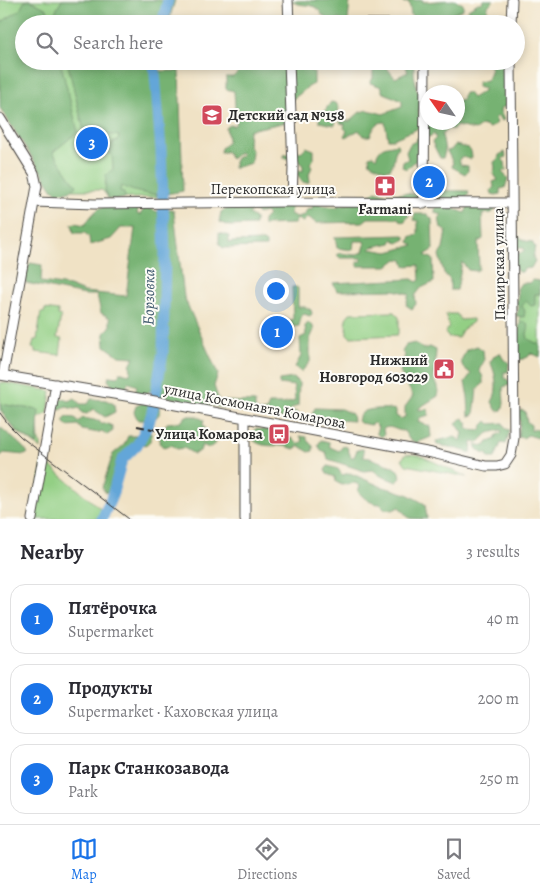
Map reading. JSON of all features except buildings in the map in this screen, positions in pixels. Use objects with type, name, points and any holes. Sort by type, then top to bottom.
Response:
[{"type":"street","points":[[288,0],[289,15]]},
{"type":"street","points":[[511,15],[512,0]]},
{"type":"street","points":[[289,70],[292,202]]},
{"type":"street","points":[[424,204],[425,70]]},
{"type":"street","name":"Памирская улица","points":[[505,464],[511,455],[514,438],[511,70]]},
{"type":"street","points":[[0,118],[34,173],[37,186],[2,375]]},
{"type":"street","name":"Перекопская улица","points":[[34,202],[94,204],[292,202],[512,203]]},
{"type":"street","name":"улица Космонавта Комарова","points":[[2,375],[144,399],[432,453],[486,466],[505,464]]},
{"type":"street","points":[[32,519],[56,384]]},
{"type":"street","points":[[245,419],[245,519]]},
{"type":"green space","points":[[0,0],[163,0],[159,15],[15,15],[15,70],[150,70],[157,197],[113,199],[109,198],[102,190],[60,190],[0,97]]},
{"type":"green space","points":[[30,0],[47,9],[49,15],[15,15],[15,70],[62,70],[78,132],[53,152],[77,186],[65,192],[53,190],[0,108],[0,23],[20,10],[24,2]]},
{"type":"green space","points":[[62,0],[175,0],[171,15],[56,15],[55,12]]},
{"type":"green space","points":[[350,0],[349,15],[322,15],[313,6],[291,1]]},
{"type":"green space","points":[[401,0],[423,0],[423,2],[454,0],[463,4],[463,9],[451,15],[411,15],[409,2],[404,3]]},
{"type":"green space","points":[[483,0],[494,0],[488,6],[487,15],[470,15],[468,9],[478,3],[482,3]]},
{"type":"green space","points":[[69,70],[179,71],[183,191],[152,194],[137,192],[121,186],[120,191],[123,192],[126,198],[108,199],[105,191],[106,175],[113,169],[112,156],[109,153],[112,143],[118,141],[119,136],[84,131]]},
{"type":"green space","points":[[240,70],[310,70],[314,72],[314,84],[288,101],[287,122],[249,130],[248,146],[252,150],[251,163],[234,168],[236,158],[242,155],[240,152],[231,159],[227,152],[220,152],[228,139],[226,128],[230,125],[234,126],[236,122],[234,91],[226,89],[226,77],[233,77]]},
{"type":"green space","points":[[373,70],[389,70],[395,78],[408,72],[407,70],[414,70],[417,91],[420,92],[420,109],[418,110],[420,124],[417,129],[393,139],[388,139],[385,122],[382,122],[376,126],[370,136],[363,136],[359,130],[346,137],[345,124],[340,123],[340,121],[350,121],[360,112],[368,110],[383,114],[402,107],[402,101],[382,92],[382,87],[370,83],[373,78]]},
{"type":"green space","points":[[490,70],[506,70],[507,106],[501,108],[500,111],[504,120],[501,121],[498,116],[495,118],[497,123],[490,128],[482,125],[475,130],[465,128],[465,93],[468,93],[472,98],[482,92],[485,89],[477,87],[478,82],[487,80]]},
{"type":"green space","points":[[331,102],[336,103],[339,108],[335,125],[319,122],[320,117]]},
{"type":"green space","points":[[447,130],[442,135],[445,151],[443,158],[440,158],[432,142],[436,138],[434,134],[429,137],[420,134],[420,131]]},
{"type":"green space","points":[[417,138],[422,138],[421,161],[415,161],[407,169],[402,167],[403,162],[408,159],[406,152],[410,144],[416,141]]},
{"type":"green space","points":[[397,144],[398,147],[390,169],[385,170],[370,163],[369,156],[373,155],[376,158],[381,149]]},
{"type":"green space","points":[[455,145],[468,148],[471,151],[471,159],[461,157],[459,160],[461,165],[468,166],[468,171],[465,174],[452,167],[453,163],[447,151],[451,150]]},
{"type":"green space","points":[[306,147],[314,150],[314,159],[310,163],[312,167],[309,174],[310,181],[307,183],[302,182],[297,174],[298,170],[303,171],[303,166],[298,159],[284,158],[284,155],[301,152]]},
{"type":"green space","points":[[505,152],[506,157],[502,159],[505,162],[506,170],[502,172],[508,178],[505,188],[500,189],[500,194],[492,194],[493,182],[498,180],[493,173],[495,168],[494,162],[498,159],[499,155]]},
{"type":"green space","points":[[427,190],[469,191],[468,196],[455,202],[455,209],[465,213],[469,204],[494,207],[495,210],[492,213],[482,214],[483,239],[478,242],[479,269],[476,271],[468,270],[462,262],[457,290],[450,290],[450,280],[444,273],[439,255],[443,249],[446,231],[441,228],[439,218],[442,215],[435,213],[436,198],[427,195]]},
{"type":"green space","points":[[376,191],[387,195],[405,193],[418,195],[418,198],[396,205],[406,209],[409,216],[405,221],[401,222],[398,218],[368,218],[363,222],[316,223],[308,217],[303,222],[297,219],[294,224],[263,225],[263,220],[268,215],[265,212],[258,214],[255,211],[255,209],[288,205],[291,208],[290,214],[297,217],[304,215],[308,208],[312,209],[313,204],[338,207],[338,205],[368,201],[366,197]]},
{"type":"green space","points":[[126,205],[139,207],[137,214],[140,215],[147,208],[161,213],[166,211],[164,209],[172,209],[174,212],[184,297],[218,374],[214,386],[219,401],[255,402],[255,409],[261,412],[266,411],[269,404],[283,404],[295,401],[294,386],[279,384],[279,380],[294,378],[299,383],[298,406],[292,408],[290,412],[297,412],[299,415],[298,420],[265,416],[161,396],[159,391],[153,389],[142,396],[135,392],[137,386],[128,382],[125,392],[116,391],[108,380],[109,376],[118,377],[120,372],[130,374],[130,365],[134,357],[119,356],[105,346],[104,333],[110,327],[110,318],[101,313],[97,295],[85,295],[26,283],[25,278],[30,263],[42,265],[41,282],[69,286],[84,292],[126,296],[135,228],[121,228],[111,239],[90,245],[89,237],[85,233],[74,233],[72,224],[85,225],[90,217],[101,207],[106,206],[115,209]]},
{"type":"green space","points":[[241,205],[252,209],[249,214],[255,218],[255,225],[229,226],[219,222],[221,212],[230,207]]},
{"type":"green space","points":[[415,214],[427,214],[432,219],[433,250],[425,255],[433,259],[434,282],[421,288],[415,296],[416,304],[412,309],[406,305],[409,294],[394,290],[337,291],[333,283],[412,279],[417,282],[420,280],[419,265],[405,266],[403,260],[397,259],[388,266],[358,266],[357,262],[361,261],[362,258],[340,258],[337,255],[341,253],[354,255],[363,252],[365,245],[364,241],[354,241],[353,250],[337,248],[335,237],[404,235],[406,239],[398,243],[393,239],[391,243],[370,249],[388,252],[414,245],[409,242],[411,236],[418,234],[418,221],[413,220]]},
{"type":"green space","points":[[219,233],[229,236],[229,243],[263,241],[266,243],[266,247],[223,248],[219,244]]},
{"type":"green space","points":[[515,237],[532,242],[535,247],[533,257],[535,261],[531,268],[524,269],[522,272],[518,272],[513,265],[514,256],[524,251],[524,248],[517,248]]},
{"type":"green space","points":[[533,280],[540,281],[540,294],[535,294],[535,305],[531,306],[526,301],[522,306],[525,311],[524,317],[516,316],[519,308],[516,303],[517,289],[521,283],[530,283]]},
{"type":"green space","points":[[540,286],[540,354],[521,355],[519,287]]},
{"type":"green space","points":[[292,287],[298,288],[298,307],[305,307],[311,310],[312,314],[310,316],[304,314],[301,317],[299,326],[294,327],[291,325],[290,320],[293,319]]},
{"type":"green space","points":[[45,309],[58,311],[58,315],[61,316],[57,338],[62,339],[60,355],[35,352],[35,349],[32,348],[34,340],[37,340],[41,312],[44,313]]},
{"type":"green space","points":[[394,312],[399,317],[399,331],[397,335],[350,337],[347,334],[346,318],[350,313]]},
{"type":"green space","points":[[446,314],[457,314],[460,320],[473,319],[473,322],[462,330],[458,338],[448,337],[445,333],[449,327]]},
{"type":"green space","points":[[524,321],[529,326],[528,339],[540,345],[540,357],[531,353],[528,357],[520,360],[517,356],[516,347],[519,325]]},
{"type":"green space","points":[[308,323],[312,324],[314,330],[310,339],[310,362],[301,372],[295,367],[301,356],[300,338],[306,335],[305,326]]},
{"type":"green space","points":[[415,343],[423,349],[430,347],[436,350],[434,381],[438,386],[438,396],[419,408],[419,410],[428,409],[429,415],[419,418],[418,422],[430,426],[431,437],[416,443],[409,439],[404,431],[388,427],[383,429],[384,435],[380,437],[376,433],[378,427],[374,423],[371,425],[360,423],[358,421],[359,416],[364,411],[384,409],[396,410],[396,416],[401,419],[405,417],[405,407],[413,396],[400,372],[405,355],[402,352],[406,345]]},
{"type":"green space","points":[[477,346],[483,350],[484,361],[479,370],[483,377],[483,384],[477,389],[474,415],[469,416],[465,382],[471,374],[463,367],[461,361],[466,350]]},
{"type":"green space","points":[[500,353],[504,360],[509,362],[508,372],[504,372],[504,377],[509,381],[510,385],[503,387],[504,404],[502,410],[497,411],[492,402],[496,382],[490,362],[495,355]]},
{"type":"green space","points":[[0,382],[51,391],[48,413],[39,418],[38,421],[41,449],[16,431],[0,410]]},
{"type":"green space","points":[[62,398],[69,401],[75,398],[80,404],[88,404],[91,399],[106,400],[114,404],[115,412],[105,417],[93,409],[87,414],[82,413],[79,408],[66,407],[61,410],[54,408],[56,401]]},
{"type":"green space","points":[[143,403],[159,405],[160,413],[154,420],[138,420],[134,412],[136,406]]},
{"type":"green space","points":[[0,404],[39,410],[37,445],[9,423]]},
{"type":"green space","points":[[315,408],[341,409],[352,414],[353,421],[325,419],[324,422],[320,422],[319,418],[312,414]]},
{"type":"green space","points":[[521,410],[525,411],[527,422],[531,425],[531,431],[538,430],[540,435],[538,438],[528,435],[523,438],[518,437],[520,422],[518,412]]},
{"type":"green space","points":[[186,416],[195,416],[204,420],[203,424],[206,431],[199,436],[202,442],[211,440],[216,443],[209,448],[202,445],[200,451],[194,454],[184,448],[177,449],[172,445],[164,447],[159,443],[160,437],[165,434],[163,429],[167,423],[181,422]]},
{"type":"green space","points":[[67,417],[75,418],[78,422],[83,418],[99,421],[102,425],[105,423],[112,426],[113,431],[107,435],[102,431],[99,433],[82,430],[78,425],[67,426],[63,421]]},
{"type":"green space","points":[[463,418],[468,423],[468,429],[481,430],[487,421],[490,424],[503,423],[506,429],[510,430],[506,444],[501,443],[495,458],[489,458],[487,454],[482,453],[476,448],[476,445],[485,446],[488,442],[496,439],[496,436],[502,432],[501,430],[488,433],[478,443],[472,442],[471,453],[437,445],[436,441],[455,437],[461,441],[463,433],[456,423]]},
{"type":"green space","points":[[0,427],[28,453],[25,455],[4,453],[0,457]]},
{"type":"green space","points":[[255,429],[268,430],[285,440],[292,438],[298,444],[303,441],[300,436],[307,437],[307,440],[313,446],[313,451],[309,452],[299,446],[294,449],[258,443],[251,438]]},
{"type":"green space","points":[[144,431],[152,434],[151,440],[146,445],[135,441],[118,459],[113,482],[106,493],[102,488],[113,454],[124,445],[128,436],[137,436]]},
{"type":"green space","points":[[321,440],[329,442],[330,447],[339,451],[343,446],[347,447],[351,457],[354,457],[357,450],[363,449],[363,457],[392,466],[400,472],[401,478],[397,482],[381,476],[373,470],[364,471],[328,459],[326,452],[321,450],[318,445]]},
{"type":"green space","points":[[406,454],[419,455],[467,477],[406,465],[402,459]]},
{"type":"green space","points":[[43,460],[102,510],[98,519],[33,519]]},
{"type":"green space","points":[[328,466],[338,469],[342,475],[350,473],[380,486],[407,494],[425,504],[427,519],[409,518],[399,507],[393,510],[385,509],[380,504],[370,502],[360,494],[358,491],[360,486],[355,483],[342,485],[336,482],[335,477],[327,474],[325,470]]},
{"type":"waterway","name":"Борзовка","points":[[164,15],[168,0]]},
{"type":"waterway","name":"Борзовка","points":[[102,519],[112,496],[122,460],[137,445],[149,423],[163,353],[165,252],[161,150],[155,70]]},
{"type":"tram line","points":[[0,413],[21,437],[129,519]]},
{"type":"railway","points":[[137,426],[157,430]]},
{"type":"place","name":"Детский сад №158","points":[[212,115]]},
{"type":"place","name":"Парк Станкозавода","points":[[92,143]]},
{"type":"place","name":"Продукты","points":[[429,182]]},
{"type":"place","name":"Farmani","points":[[385,186]]},
{"type":"place","name":"Пятёрочка","points":[[277,332]]},
{"type":"place","name":"Нижний Новгород 603029","points":[[444,369]]},
{"type":"place","name":"Улица Комарова","points":[[279,434]]}]
